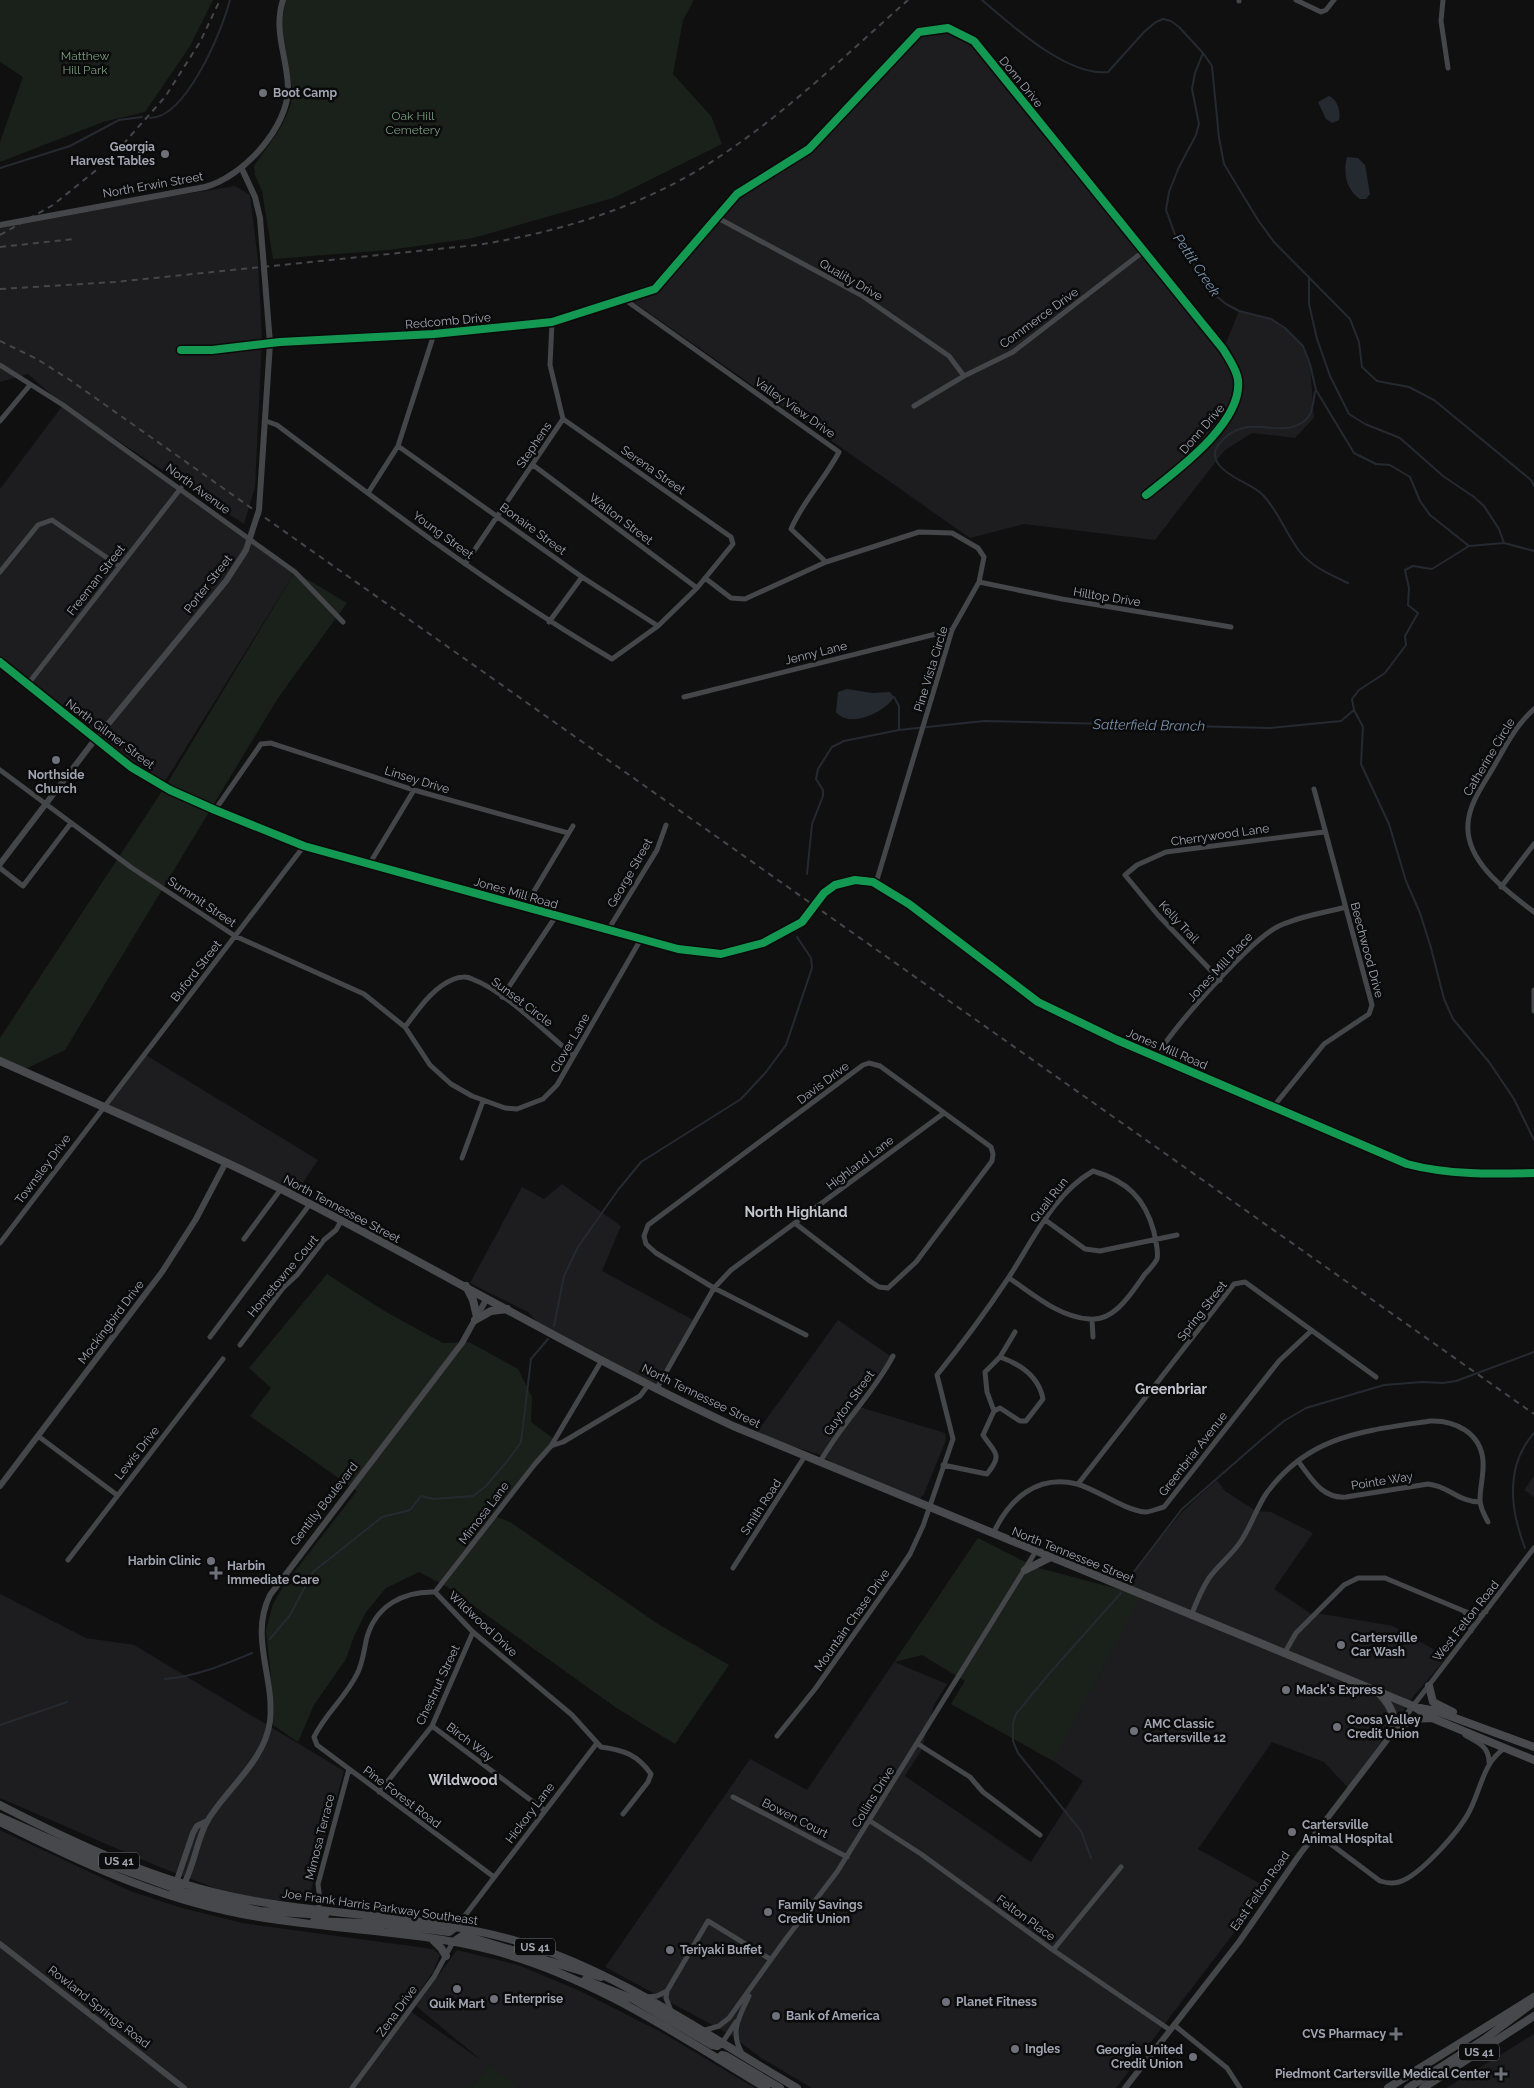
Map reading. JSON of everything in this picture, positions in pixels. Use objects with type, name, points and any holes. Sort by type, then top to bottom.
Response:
[{"type":"main road","name":"North Tennessee Street","points":[[0,1062],[226,1162],[281,1189],[602,1360],[726,1422],[1378,1692],[1413,1706],[1436,1711],[1534,1747]]},
{"type":"main road","points":[[466,1286],[473,1300],[476,1318],[491,1312],[507,1309]]},
{"type":"main road","points":[[1025,1570],[1051,1557]]},
{"type":"main road","points":[[1429,1686],[1430,1697],[1434,1704],[1480,1722],[1503,1735]]},
{"type":"main road","points":[[1378,1692],[1392,1712],[1393,1731]]},
{"type":"main road","name":"North Tennessee Street","points":[[1413,1706],[1432,1718],[1534,1760]]},
{"type":"main road","points":[[1393,1731],[1414,1719],[1432,1718]]},
{"type":"main road","name":"Joe Frank Harris Parkway Southeast","points":[[0,1805],[104,1856],[232,1912],[303,1924],[453,1942],[521,1959],[578,1980],[639,2011],[766,2088]]},
{"type":"main road","points":[[0,1810],[21,1816]]},
{"type":"main road","points":[[0,1817],[98,1861],[177,1889],[260,1911],[317,1915],[339,1912]]},
{"type":"main road","name":"Joe Frank Harris Parkway Southeast","points":[[0,1822],[105,1872],[177,1889],[318,1910],[457,1926],[530,1945],[610,1979],[644,1997],[797,2088]]},
{"type":"main road","points":[[303,1924],[314,1921],[335,1921],[384,1924],[449,1932],[457,1926]]},
{"type":"main road","points":[[453,1942],[462,1936],[479,1940],[520,1951],[588,1975],[610,1979]]},
{"type":"main road","points":[[431,1938],[442,1948],[446,1956]]},
{"type":"main road","points":[[578,1980],[594,1982],[626,1996],[712,2045],[717,2046],[722,2043]]},
{"type":"main road","points":[[1408,2088],[1486,2038],[1530,2002],[1534,1995]]},
{"type":"main road","name":"US 41","points":[[1388,2088],[1530,2002]]},
{"type":"main road","name":"US 41","points":[[1423,2088],[1534,2016]]},
{"type":"main road","points":[[718,2059],[722,2055],[726,2056],[780,2088]]},
{"type":"street","name":"North Erwin Street","points":[[0,225],[205,187],[224,180],[242,168],[275,128],[286,105],[288,83],[279,33],[283,0]]},
{"type":"street","points":[[1296,0],[1321,12],[1326,10],[1334,0]]},
{"type":"street","points":[[1443,0],[1441,21],[1448,68]]},
{"type":"street","name":"Donn Drive","points":[[624,299],[655,289],[737,194],[809,149],[919,32],[948,28],[974,41],[1224,349],[1238,379],[1235,407],[1188,463],[1146,495]]},
{"type":"street","name":"Porter Street","points":[[0,864],[95,739],[226,581],[251,539],[262,492],[270,343],[268,300],[257,203],[242,168]]},
{"type":"street","name":"Quality Drive","points":[[716,217],[860,295],[949,356],[964,376]]},
{"type":"street","name":"Commerce Drive","points":[[914,406],[964,376],[1014,352],[1144,251]]},
{"type":"street","name":"Redcomb Drive","points":[[182,350],[212,350],[270,343],[434,334],[552,322],[624,299]]},
{"type":"street","name":"Valley View Drive","points":[[624,299],[839,452],[832,467],[797,514],[791,529],[826,562]]},
{"type":"street","name":"Stephens","points":[[465,564],[563,420],[550,365],[552,322]]},
{"type":"street","points":[[368,494],[398,446],[434,334]]},
{"type":"street","name":"North Avenue","points":[[0,365],[63,405],[251,539],[295,572],[343,622]]},
{"type":"street","points":[[0,421],[30,385]]},
{"type":"street","name":"Serena Street","points":[[563,420],[732,537],[733,544],[705,578]]},
{"type":"street","name":"Young Street","points":[[266,421],[277,425],[368,494],[549,622],[612,659],[658,626]]},
{"type":"street","name":"Bonaire Street","points":[[398,446],[582,577],[658,626]]},
{"type":"street","name":"Walton Street","points":[[533,465],[697,588]]},
{"type":"street","name":"Freeman Street","points":[[28,684],[181,488]]},
{"type":"street","points":[[0,572],[38,525],[52,520],[119,566]]},
{"type":"street","name":"Pine Vista Circle","points":[[705,578],[731,598],[745,599],[826,562],[919,532],[952,533],[978,548],[984,557],[979,582],[952,630],[876,883]]},
{"type":"street","points":[[549,622],[582,577]]},
{"type":"street","points":[[658,626],[705,578]]},
{"type":"street","name":"Hilltop Drive","points":[[979,582],[1062,599],[1231,627]]},
{"type":"street","name":"Jenny Lane","points":[[684,696],[952,630]]},
{"type":"street","name":"North Gilmer Street","points":[[0,662],[95,739],[156,783],[215,810]]},
{"type":"street","name":"Catherine Circle","points":[[1534,710],[1522,720],[1505,747],[1472,804],[1468,823],[1469,837],[1489,874],[1501,887],[1534,912]]},
{"type":"street","name":"Linsey Drive","points":[[215,810],[261,744],[271,744],[414,790],[568,833]]},
{"type":"street","name":"Summit Street","points":[[0,770],[132,868],[235,936],[364,994],[405,1027]]},
{"type":"street","name":"Beechwood Drive","points":[[1273,1107],[1324,1044],[1371,1011],[1372,1005],[1314,789]]},
{"type":"street","points":[[370,863],[414,790]]},
{"type":"street","name":"Jones Mill Road","points":[[215,810],[304,846],[678,949],[708,954],[727,953],[763,943],[794,928],[809,915]]},
{"type":"street","points":[[0,868],[23,886],[71,823]]},
{"type":"street","name":"George Street","points":[[608,930],[657,850],[666,825]]},
{"type":"street","points":[[529,908],[530,898],[573,826]]},
{"type":"street","name":"Cherrywood Lane","points":[[1126,875],[1136,865],[1166,852],[1324,832]]},
{"type":"street","points":[[1501,887],[1534,844]]},
{"type":"street","name":"Buford Street","points":[[103,1107],[304,846]]},
{"type":"street","name":"Kelly Trail","points":[[1126,875],[1158,915],[1220,980]]},
{"type":"street","name":"Jones Mill Road","points":[[824,893],[831,887],[844,882],[860,880],[876,883],[909,904],[1038,1002],[1156,1057],[1416,1166],[1465,1173],[1534,1173]]},
{"type":"street","name":"Jones Mill Place","points":[[1156,1057],[1220,980],[1258,941],[1279,926],[1346,907]]},
{"type":"street","points":[[502,997],[556,916]]},
{"type":"street","name":"Clover Lane","points":[[483,1102],[517,1109],[543,1099],[557,1084],[641,939]]},
{"type":"street","name":"Sunset Circle","points":[[405,1027],[424,1002],[453,979],[462,977],[472,978],[502,997],[573,1055]]},
{"type":"street","points":[[1534,990],[1534,1011]]},
{"type":"street","points":[[405,1027],[430,1066],[451,1084],[483,1102],[462,1158]]},
{"type":"street","name":"Davis Drive","points":[[796,1224],[870,1281],[884,1288],[892,1285],[916,1262],[992,1160],[993,1154],[990,1147],[880,1066],[869,1063],[863,1065],[648,1225],[644,1236],[650,1248],[714,1288],[806,1335]]},
{"type":"street","name":"Townsley Drive","points":[[0,1243],[103,1107]]},
{"type":"street","name":"Highland Lane","points":[[657,1388],[714,1288],[731,1270],[796,1224],[944,1113]]},
{"type":"street","name":"Mockingbird Drive","points":[[0,1486],[162,1272],[196,1219],[226,1162]]},
{"type":"street","name":"Quail Run","points":[[930,1508],[943,1465],[954,1439],[937,1375],[976,1326],[1009,1278],[1044,1219],[1075,1181],[1094,1171],[1112,1177],[1136,1195],[1149,1214],[1156,1240],[1157,1259],[1124,1303],[1109,1315],[1092,1320]]},
{"type":"street","points":[[244,1239],[281,1189]]},
{"type":"street","points":[[210,1337],[310,1204]]},
{"type":"street","points":[[1044,1219],[1085,1248],[1100,1251],[1177,1234]]},
{"type":"street","name":"Hometowne Court","points":[[240,1345],[283,1288],[297,1275],[324,1240],[336,1230],[341,1221]]},
{"type":"street","points":[[1009,1278],[1071,1317],[1092,1320],[1093,1337]]},
{"type":"street","name":"Spring Street","points":[[1078,1484],[1234,1284],[1244,1282],[1376,1377]]},
{"type":"street","name":"Gentilly Boulevard","points":[[177,1889],[207,1821],[259,1752],[267,1735],[270,1710],[260,1631],[262,1614],[270,1594],[454,1353],[487,1298]]},
{"type":"street","name":"Greenbriar Avenue","points":[[993,1534],[1015,1501],[1037,1485],[1049,1482],[1078,1484],[1146,1512],[1164,1507],[1279,1361],[1311,1331]]},
{"type":"street","points":[[994,1411],[988,1392],[986,1372],[1000,1357],[1015,1332]]},
{"type":"street","name":"Guyton Street","points":[[820,1462],[839,1433],[872,1390],[893,1356]]},
{"type":"street","points":[[943,1465],[987,1474],[997,1454],[996,1450],[983,1435],[994,1411],[1000,1408],[1020,1421],[1026,1421],[1043,1399],[1036,1382],[1027,1371],[1000,1357]]},
{"type":"street","name":"Lewis Drive","points":[[68,1560],[223,1359]]},
{"type":"street","name":"Mimosa Lane","points":[[434,1592],[551,1446],[602,1360]]},
{"type":"street","name":"Mimosa Lane","points":[[551,1446],[564,1442],[640,1396],[649,1384]]},
{"type":"street","points":[[1191,1616],[1204,1585],[1241,1542],[1262,1501],[1278,1480],[1298,1461],[1324,1444],[1349,1434],[1442,1420],[1463,1427],[1478,1444],[1483,1461],[1480,1502],[1488,1522]]},
{"type":"street","points":[[38,1436],[117,1495]]},
{"type":"street","name":"Smith Road","points":[[733,1568],[805,1456]]},
{"type":"street","name":"Pointe Way","points":[[1298,1461],[1321,1490],[1333,1496],[1346,1497],[1428,1484],[1440,1486],[1462,1500],[1480,1502]]},
{"type":"street","name":"Mountain Chase Drive","points":[[777,1736],[815,1689],[896,1575],[910,1554],[930,1508]]},
{"type":"street","name":"West Felton Road","points":[[1413,1706],[1534,1548]]},
{"type":"street","name":"Collins Drive","points":[[702,2031],[726,2021],[847,1857],[1036,1551]]},
{"type":"street","points":[[1284,1654],[1290,1641],[1302,1627],[1344,1585],[1358,1578],[1385,1578],[1472,1614],[1486,1612]]},
{"type":"street","name":"Wildwood Drive","points":[[320,1725],[357,1674],[368,1635],[379,1614],[395,1600],[405,1596],[434,1592],[473,1632],[572,1715],[597,1743]]},
{"type":"street","points":[[1464,1611],[1470,1620],[1471,1631]]},
{"type":"street","name":"Chestnut Street","points":[[379,1792],[432,1726],[473,1632]]},
{"type":"street","name":"East Felton Road","points":[[1125,2088],[1239,1942],[1316,1833],[1413,1706]]},
{"type":"street","name":"Pine Forest Road","points":[[320,1725],[314,1737],[317,1745],[494,1877]]},
{"type":"street","name":"Birch Way","points":[[432,1726],[544,1810]]},
{"type":"street","points":[[1452,1726],[1484,1746],[1488,1752],[1489,1762]]},
{"type":"street","points":[[597,1743],[601,1747],[630,1753],[645,1765],[651,1774],[648,1782],[623,1814]]},
{"type":"street","name":"Hickory Lane","points":[[457,1926],[597,1743]]},
{"type":"street","points":[[918,1744],[970,1777],[983,1792],[1040,1835]]},
{"type":"street","points":[[1316,1833],[1380,1880],[1390,1883],[1402,1881],[1438,1852],[1456,1832],[1470,1812],[1489,1762],[1504,1748]]},
{"type":"street","name":"Mimosa Terrace","points":[[318,1910],[320,1900],[318,1884],[348,1769]]},
{"type":"street","name":"Bowen Court","points":[[733,1797],[808,1834],[847,1857]]},
{"type":"street","name":"Felton Place","points":[[870,1821],[921,1854],[1053,1950],[1172,2028],[1227,2068],[1240,2088]]},
{"type":"street","points":[[1053,1950],[1121,1867]]},
{"type":"street","points":[[672,2013],[667,2001],[667,1991],[708,1921],[770,1960]]},
{"type":"street","name":"Zena Drive","points":[[352,2088],[426,1988],[453,1942]]},
{"type":"street","name":"Rowland Springs Road","points":[[0,1944],[184,2088]]},
{"type":"street","points":[[744,2056],[734,2034],[752,1988]]},
{"type":"street","points":[[644,1997],[654,1996],[667,1991]]},
{"type":"street","points":[[722,2043],[739,2018]]},
{"type":"shaded area","points":[[948,28],[974,41],[1224,348],[1239,311],[1271,319],[1285,328],[1303,346],[1310,364],[1314,418],[1295,438],[1252,433],[1224,451],[1155,540],[1024,524],[970,538],[628,298],[652,289],[737,194],[809,149],[919,32]]},
{"type":"shaded area","points":[[1329,96],[1338,106],[1339,113],[1339,120],[1332,123],[1326,119],[1318,102]]},
{"type":"shaded area","points":[[1347,157],[1358,158],[1365,165],[1370,194],[1366,199],[1360,199],[1349,186],[1345,169]]},
{"type":"shaded area","points":[[235,186],[250,195],[258,260],[262,341],[255,487],[244,524],[82,417],[295,572],[164,783],[59,710],[0,662],[0,489],[63,405],[28,374],[0,382],[0,228],[32,219]]},
{"type":"shaded area","points":[[847,689],[872,693],[890,692],[894,697],[875,713],[858,719],[850,719],[842,717],[836,712],[838,692]]},
{"type":"shaded area","points":[[144,1054],[318,1160],[296,1193],[103,1107]]},
{"type":"shaded area","points":[[562,1184],[621,1226],[602,1271],[695,1321],[657,1388],[542,1328],[528,1312],[470,1283],[522,1187],[544,1199]]},
{"type":"shaded area","points":[[838,1320],[892,1357],[853,1405],[945,1433],[946,1440],[924,1494],[917,1502],[861,1479],[818,1454],[755,1435]]},
{"type":"shaded area","points":[[1534,1476],[1534,1497],[1524,1490]]},
{"type":"shaded area","points":[[1217,1480],[1225,1491],[1256,1511],[1271,1512],[1313,1533],[1274,1589],[1313,1615],[1316,1613],[1393,1626],[1447,1657],[1413,1697],[1350,1790],[1324,1762],[1272,1742],[1198,1849],[1268,1888],[1116,2088],[812,2088],[761,2058],[731,2035],[605,1967],[750,1759],[807,1790],[894,1662],[947,1684],[934,1705],[921,1751],[905,1776],[1031,1862],[1083,1781],[1053,1761],[1134,1593],[1121,1587],[1183,1511]]},
{"type":"shaded area","points":[[0,1594],[86,1638],[134,1645],[344,1771],[308,1901],[243,1899],[157,1866],[0,1798]]},
{"type":"shaded area","points":[[0,1830],[130,1891],[182,1908],[242,1923],[433,1949],[440,1955],[433,1972],[407,2009],[481,2060],[416,2006],[457,1950],[518,1965],[580,1991],[661,2032],[755,2088],[520,2088],[489,2066],[471,2088],[0,2088]]},
{"type":"shaded area","name":"Piedmont Cartersville Medical Center","points":[[1534,2034],[1534,2088],[1446,2088]]},
{"type":"green space","name":"Matthew Hill Park","points":[[0,0],[213,0],[190,46],[145,112],[103,122],[0,162],[0,142],[23,77],[0,62]]},
{"type":"green space","name":"Oak Hill Cemetery","points":[[286,0],[694,0],[683,20],[673,74],[711,116],[722,144],[613,198],[473,238],[389,250],[273,259],[262,191],[255,175],[254,166],[283,123],[293,93],[281,27]]},
{"type":"green space","points":[[295,572],[347,603],[278,698],[65,1050],[21,1071],[0,1062],[0,1038],[168,782]]},
{"type":"green space","points":[[327,1274],[386,1312],[443,1343],[469,1342],[518,1369],[532,1397],[531,1422],[554,1439],[495,1516],[510,1522],[658,1624],[729,1665],[675,1744],[615,1707],[449,1588],[419,1572],[386,1588],[366,1612],[354,1636],[346,1659],[314,1705],[298,1742],[273,1725],[274,1708],[266,1630],[273,1604],[284,1585],[357,1491],[250,1416],[271,1388],[249,1368]]},
{"type":"green space","points":[[978,1538],[1035,1567],[1141,1595],[1053,1761],[951,1704],[965,1681],[922,1655],[894,1662]]},
{"type":"green space","points":[[489,2065],[520,2088],[471,2088]]},
{"type":"waterway","points":[[150,118],[163,114],[177,104],[189,89],[211,51],[230,0]]},
{"type":"waterway","points":[[982,0],[1024,35],[1058,58],[1092,71],[1108,72],[1144,32],[1156,22],[1163,19],[1171,21],[1179,27],[1203,53],[1212,66],[1219,138],[1224,164],[1258,220],[1274,242],[1350,319],[1359,342],[1362,367],[1377,381],[1409,387],[1434,400],[1531,480],[1534,486]]},
{"type":"waterway","name":"Pettit Creek","points":[[1203,53],[1195,73],[1192,89],[1199,124],[1196,135],[1179,167],[1169,192],[1166,210],[1177,240],[1214,294],[1226,304],[1239,311],[1271,319],[1285,328],[1303,346],[1310,364],[1316,390],[1354,453],[1376,464],[1390,465],[1410,477],[1420,501],[1430,515],[1469,546],[1504,543],[1534,551]]},
{"type":"waterway","points":[[0,168],[70,146],[119,120],[142,117]]},
{"type":"waterway","points":[[1309,277],[1309,304],[1317,339],[1330,376],[1349,414],[1365,424],[1400,438],[1443,476],[1474,497],[1484,506],[1499,529],[1504,543]]},
{"type":"waterway","points":[[1315,392],[1311,413],[1303,422],[1293,427],[1251,427],[1240,429],[1229,434],[1219,444],[1215,457],[1224,470],[1263,495],[1274,509],[1295,545],[1310,562],[1348,583]]},
{"type":"waterway","points":[[1469,546],[1432,569],[1413,566],[1405,570],[1409,588],[1408,605],[1418,613],[1405,636],[1406,645],[1385,673],[1359,690],[1352,699],[1354,710],[1363,727],[1361,764],[1389,824],[1406,881],[1420,913],[1444,999],[1453,1019],[1489,1062],[1514,1099],[1534,1140]]},
{"type":"waterway","points":[[894,697],[899,706],[899,730]]},
{"type":"waterway","name":"Satterfield Branch","points":[[807,874],[812,824],[823,796],[823,790],[816,779],[818,769],[832,747],[844,741],[899,730],[984,721],[1269,728],[1341,721],[1354,710]]},
{"type":"waterway","name":"Satterfield Branch","points":[[554,1326],[564,1276],[578,1247],[618,1190],[641,1162],[741,1099],[766,1072],[786,1045],[812,968],[811,958],[797,937]]},
{"type":"waterway","name":"Satterfield Branch","points":[[270,1639],[290,1615],[313,1572],[382,1517],[410,1510],[421,1496],[433,1499],[473,1496],[486,1486],[521,1442],[531,1359],[548,1339]]},
{"type":"waterway","points":[[1126,1582],[1182,1509],[1284,1421],[1306,1408],[1384,1385],[1456,1381],[1534,1352]]},
{"type":"waterway","points":[[1525,1548],[1516,1518],[1513,1488],[1514,1474],[1518,1459],[1534,1433]]},
{"type":"waterway","points":[[1091,1858],[1081,1831],[1018,1753],[1013,1741],[1013,1723],[1016,1714],[1048,1675],[1121,1593]]},
{"type":"waterway","name":"Satterfield Branch","points":[[165,1679],[199,1673],[252,1653]]},
{"type":"waterway","name":"Satterfield Branch","points":[[0,1725],[67,1702]]},
{"type":"tunnel","points":[[809,915],[824,893]]},
{"type":"railway","points":[[0,235],[53,205],[110,159],[165,97],[200,42],[220,0]]},
{"type":"railway","points":[[0,289],[115,282],[477,245],[534,234],[590,219],[670,186],[724,154],[806,91],[908,0]]},
{"type":"railway","points":[[0,247],[74,239]]},
{"type":"railway","points":[[0,341],[37,359],[70,380],[1534,1414]]},
{"type":"cycle path","points":[[181,350],[212,350],[280,342],[434,334],[552,322],[655,289],[737,194],[809,149],[919,32],[948,28],[974,41],[1223,349],[1236,372],[1238,380],[1237,396],[1230,413],[1219,429],[1190,459],[1146,495]]},
{"type":"cycle path","points":[[0,662],[131,767],[170,790],[304,846],[678,949],[721,954],[763,943],[802,922],[824,893],[835,885],[855,880],[873,882],[909,904],[1038,1002],[1117,1040],[1407,1164],[1454,1172],[1534,1173]]},
{"type":"place","name":"Boot Camp","points":[[263,93]]},
{"type":"place","name":"Georgia Harvest Tables","points":[[165,154]]},
{"type":"place","name":"Northside Church","points":[[56,760]]},
{"type":"place","name":"Harbin Clinic","points":[[211,1561]]},
{"type":"place","name":"Harbin Immediate Care","points":[[216,1573]]},
{"type":"place","name":"Cartersville Car Wash","points":[[1341,1645]]},
{"type":"place","name":"Mack's Express","points":[[1286,1690]]},
{"type":"place","name":"Coosa Valley Credit Union","points":[[1337,1727]]},
{"type":"place","name":"AMC Classic Cartersville 12","points":[[1134,1731]]},
{"type":"place","name":"Cartersville Animal Hospital","points":[[1292,1832]]},
{"type":"place","name":"Family Savings Credit Union","points":[[768,1912]]},
{"type":"place","name":"Teriyaki Buffet","points":[[670,1950]]},
{"type":"place","name":"Quik Mart","points":[[457,1989]]},
{"type":"place","name":"Enterprise","points":[[494,1999]]},
{"type":"place","name":"Planet Fitness","points":[[946,2002]]},
{"type":"place","name":"Bank of America","points":[[776,2016]]},
{"type":"place","name":"CVS Pharmacy","points":[[1396,2034]]},
{"type":"place","name":"Ingles","points":[[1015,2049]]},
{"type":"place","name":"Georgia United Credit Union","points":[[1193,2057]]},
{"type":"place","name":"Piedmont Cartersville Medical Center","points":[[1501,2074]]},
{"type":"district","name":"North Highland","points":[[796,1212]]},
{"type":"district","name":"Greenbriar","points":[[1171,1389]]},
{"type":"district","name":"Wildwood","points":[[463,1780]]}]
